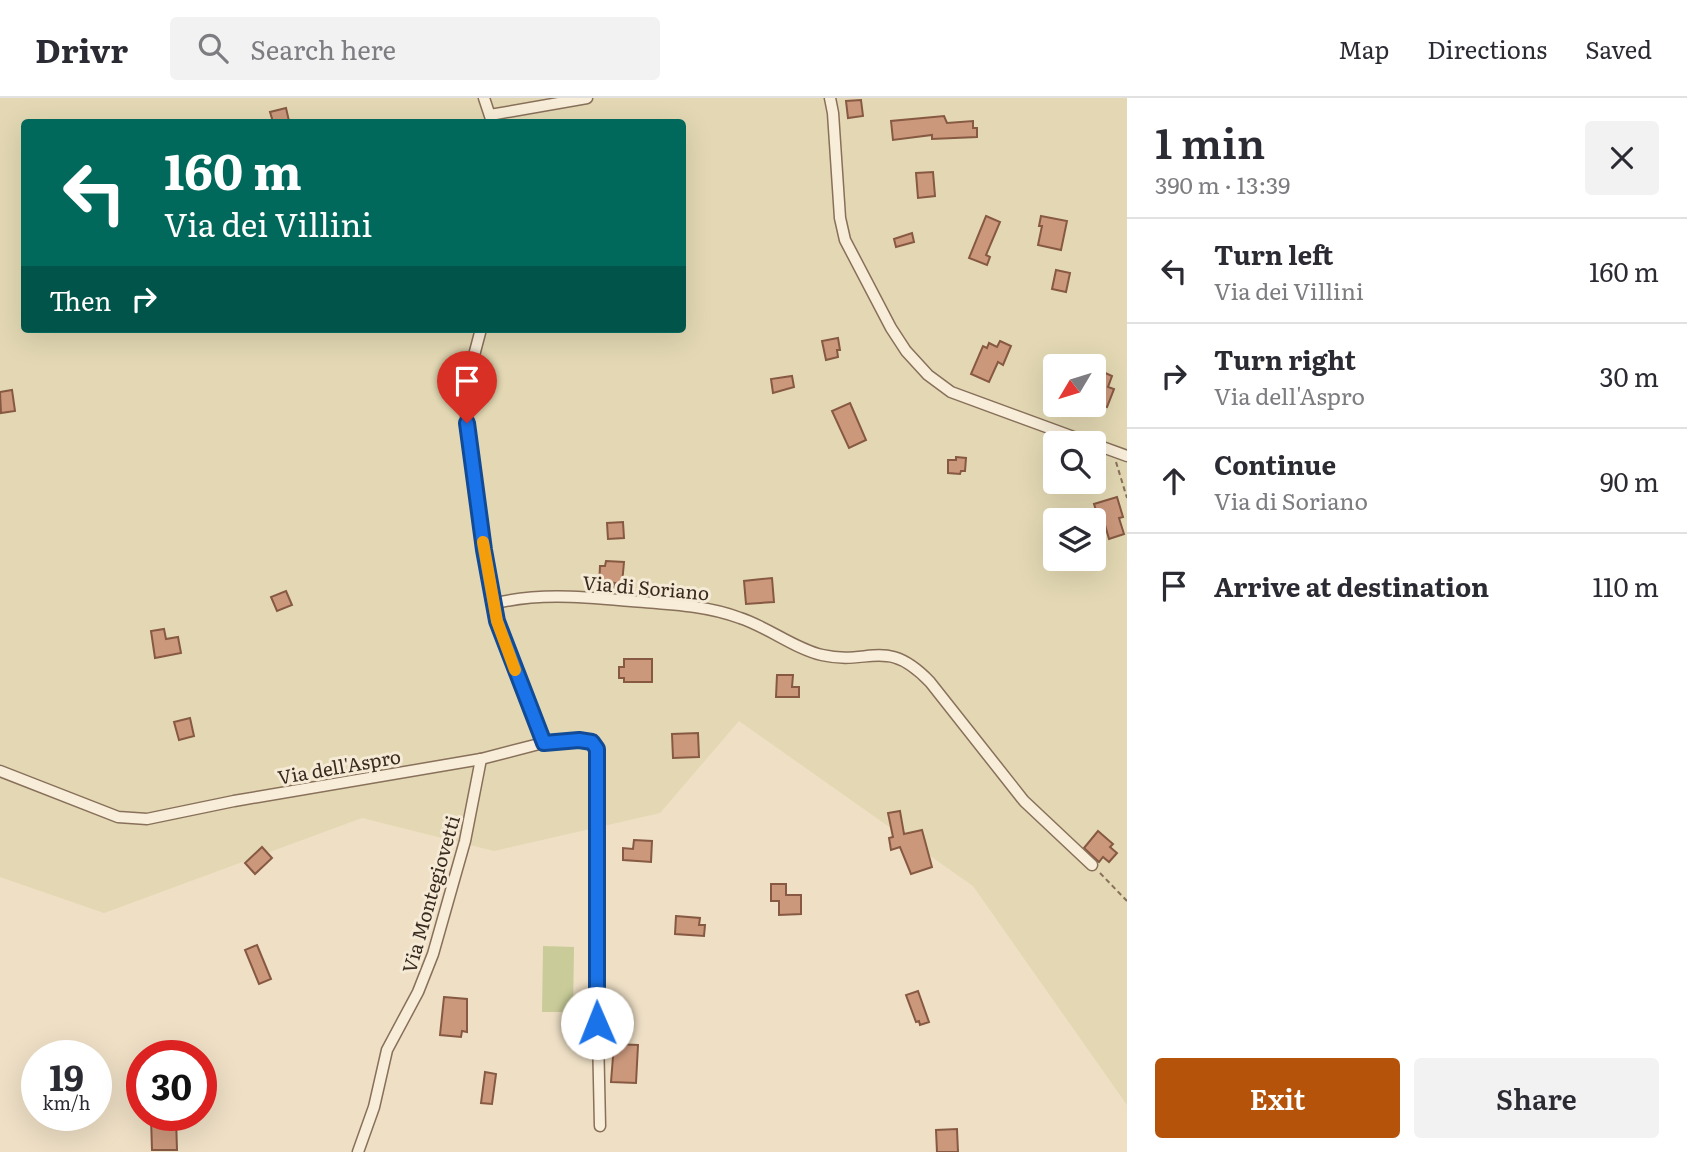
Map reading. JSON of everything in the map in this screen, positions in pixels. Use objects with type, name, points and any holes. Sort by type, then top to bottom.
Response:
[{"type":"street","points":[[484,98],[491,119],[587,98]]},
{"type":"street","points":[[830,98],[840,218],[845,240],[906,351],[933,380],[956,394],[1059,431]]},
{"type":"street","points":[[480,333],[468,378],[466,405],[493,604],[501,635],[544,743]]},
{"type":"street","points":[[1106,449],[1127,456]]},
{"type":"street","name":"Via di Soriano","points":[[493,604],[535,597],[698,606],[754,622],[821,655],[838,657],[879,654],[897,658],[914,667],[930,682],[1024,801],[1092,865]]},
{"type":"street","name":"Via dell'Aspro","points":[[0,771],[118,817],[143,820],[234,801],[481,759],[544,743],[583,740],[592,742],[597,749],[596,942],[600,1126]]},
{"type":"street","name":"Via Montegiovetti","points":[[358,1152],[374,1107],[387,1050],[418,992],[433,954],[465,841],[481,759]]},
{"type":"path","points":[[1112,451],[1127,498]]},
{"type":"path","points":[[1092,865],[1127,901]]},
{"type":"shaded area","points":[[0,98],[1127,98],[1127,1105],[973,886],[739,721],[660,813],[494,851],[362,818],[104,913],[0,877]]},
{"type":"green space","points":[[543,946],[574,947],[573,1012],[542,1012]]},
{"type":"building","points":[[861,100],[863,116],[848,118],[846,101]]},
{"type":"building","points":[[286,108],[289,119],[272,119],[270,112]]},
{"type":"building","points":[[944,116],[947,123],[973,121],[973,128],[977,128],[977,137],[932,139],[932,135],[893,140],[891,121]]},
{"type":"building","points":[[933,172],[935,196],[918,198],[916,173]]},
{"type":"building","points":[[986,216],[1000,222],[986,255],[990,257],[987,265],[969,258]]},
{"type":"building","points":[[1041,216],[1067,221],[1061,250],[1038,245]]},
{"type":"building","points":[[912,233],[914,242],[896,247],[894,239]]},
{"type":"building","points":[[1056,270],[1070,273],[1066,292],[1052,289]]},
{"type":"building","points":[[838,338],[838,357],[826,360],[822,341]]},
{"type":"building","points":[[1000,341],[1011,346],[1003,365],[998,362],[989,382],[971,374],[983,346],[987,348],[989,343],[997,347]]},
{"type":"building","points":[[1106,373],[1112,376],[1108,387],[1114,389],[1107,407]]},
{"type":"building","points":[[792,376],[794,387],[773,393],[771,379]]},
{"type":"building","points":[[12,390],[15,411],[1,413],[0,392]]},
{"type":"building","points":[[850,403],[866,440],[849,448],[832,411]]},
{"type":"building","points":[[956,457],[966,458],[965,471],[960,474],[948,473],[948,460],[956,460]]},
{"type":"building","points":[[1117,497],[1123,517],[1119,518],[1124,534],[1109,539],[1106,508],[1095,508],[1094,504]]},
{"type":"building","points":[[623,522],[624,538],[608,539],[607,523]]},
{"type":"building","points":[[606,561],[624,562],[622,584],[614,583],[614,588],[599,587],[600,566],[605,566]]},
{"type":"building","points":[[772,578],[774,602],[746,604],[744,581]]},
{"type":"building","points":[[286,591],[292,605],[277,611],[271,597]]},
{"type":"building","points":[[164,629],[166,639],[178,637],[181,653],[155,658],[151,631]]},
{"type":"building","points":[[624,659],[652,659],[652,682],[624,682],[624,678],[619,678],[619,667],[624,667]]},
{"type":"building","points":[[777,675],[793,675],[792,687],[799,687],[799,697],[776,697]]},
{"type":"building","points":[[190,718],[194,736],[179,740],[174,722]]},
{"type":"building","points":[[698,733],[699,757],[673,758],[672,734]]},
{"type":"building","points":[[900,811],[904,834],[922,830],[932,867],[911,874],[900,847],[891,850],[889,838],[893,837],[888,813]]},
{"type":"building","points":[[1098,831],[1113,844],[1110,847],[1117,853],[1109,862],[1103,857],[1099,862],[1084,848]]},
{"type":"building","points":[[634,840],[652,841],[651,862],[623,860],[623,848],[633,849]]},
{"type":"building","points":[[262,847],[272,858],[255,874],[245,863]]},
{"type":"building","points":[[771,884],[786,884],[786,895],[801,895],[801,914],[779,915],[779,901],[771,901]]},
{"type":"building","points":[[676,916],[700,918],[699,925],[705,925],[704,936],[675,934]]},
{"type":"building","points":[[257,945],[271,979],[259,984],[245,950]]},
{"type":"building","points":[[918,991],[929,1022],[920,1025],[919,1021],[916,1022],[906,995]]},
{"type":"building","points":[[444,997],[467,999],[467,1032],[462,1031],[461,1037],[440,1035]]},
{"type":"building","points":[[614,1044],[638,1045],[636,1083],[611,1082]]},
{"type":"building","points":[[485,1072],[496,1074],[492,1104],[481,1103]]},
{"type":"building","points":[[957,1129],[958,1152],[937,1152],[936,1130]]},
{"type":"building","points":[[151,1131],[176,1131],[177,1150],[152,1150]]},
{"type":"slow traffic","points":[[483,542],[497,621],[515,670]]},
{"type":"route","points":[[467,423],[484,550],[497,621],[544,743],[583,740],[592,742],[597,749],[597,1023]]}]
